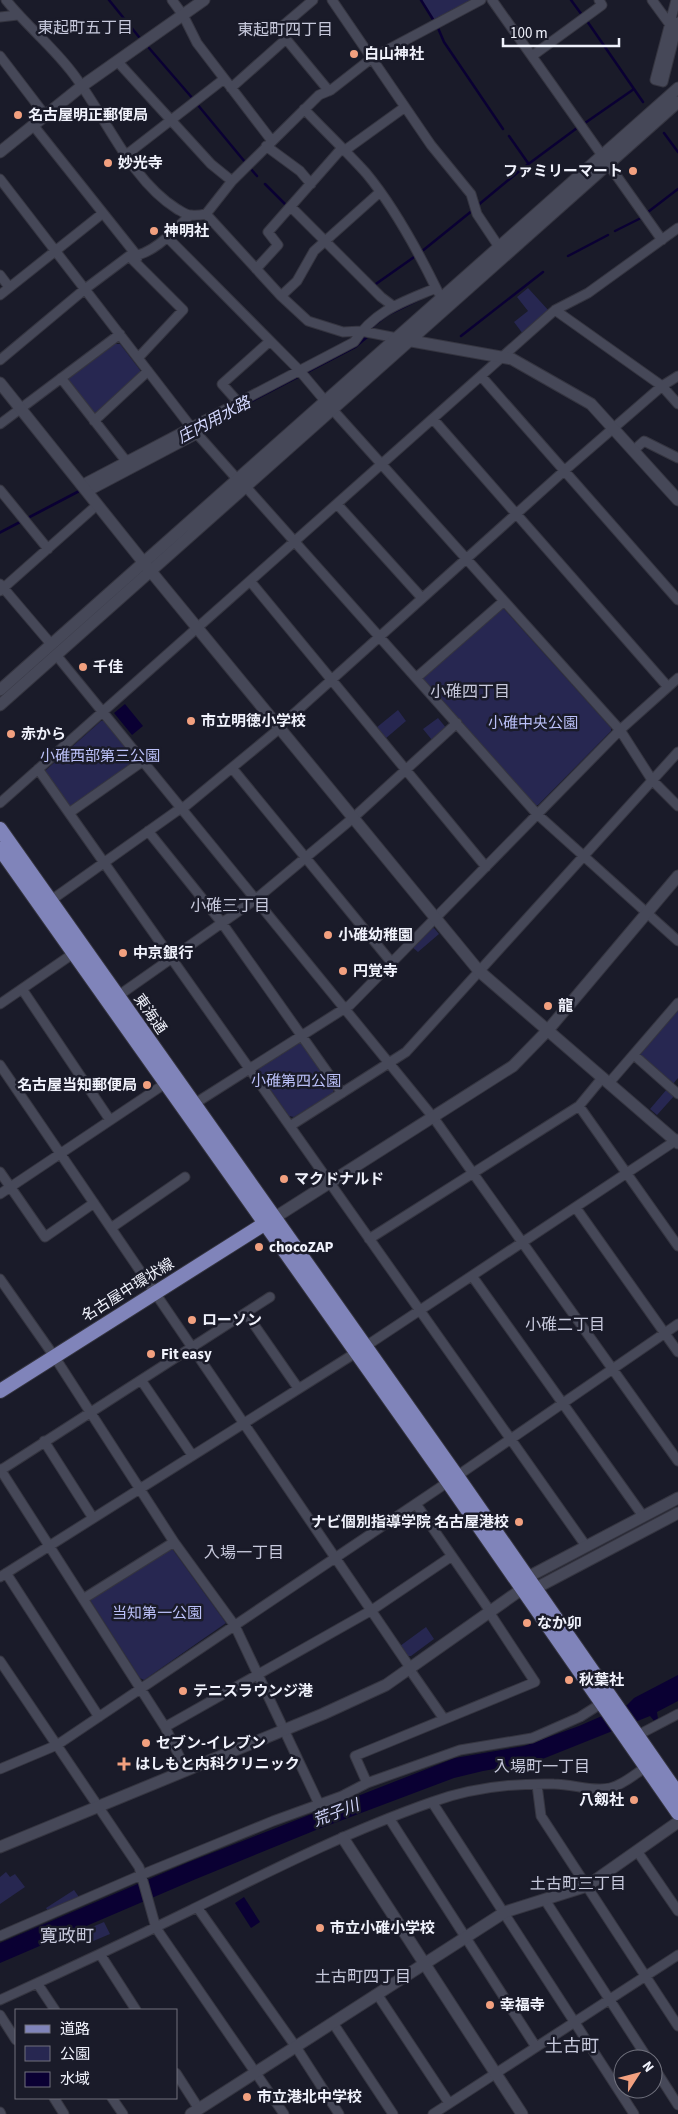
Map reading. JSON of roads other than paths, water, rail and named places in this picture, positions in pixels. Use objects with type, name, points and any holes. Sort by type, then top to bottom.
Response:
[{"type":"main road","name":"東海通","points":[[0,829],[50,901],[166,1083],[270,1220]]},
{"type":"main road","name":"東海通","points":[[0,849],[74,953],[114,999],[194,1104],[270,1220]]},
{"type":"main road","name":"名古屋中環状線","points":[[0,1391],[270,1220]]},
{"type":"main road","points":[[270,1220],[529,1585],[609,1707],[630,1730],[678,1794]]},
{"type":"main road","points":[[630,1730],[646,1767],[678,1813]]},
{"type":"street","points":[[6,0],[18,15],[54,48],[96,105],[108,132],[153,190],[165,201],[189,216],[206,214],[232,181],[319,95],[329,91],[372,58],[480,0]]},
{"type":"street","points":[[172,0],[183,15],[197,43],[231,88],[269,144],[312,184]]},
{"type":"street","points":[[0,152],[82,86],[204,0]]},
{"type":"street","points":[[313,0],[279,29],[329,91]]},
{"type":"street","points":[[332,0],[430,145],[471,194],[477,214],[499,247]]},
{"type":"street","points":[[492,0],[662,240]]},
{"type":"street","points":[[532,56],[602,5],[599,0]]},
{"type":"street","points":[[652,0],[674,29]]},
{"type":"street","points":[[674,29],[656,80],[663,82],[674,29],[676,0]]},
{"type":"street","points":[[0,17],[18,15]]},
{"type":"street","points":[[231,88],[286,39]]},
{"type":"street","points":[[117,61],[211,164],[232,181]]},
{"type":"street","points":[[2,62],[45,115]]},
{"type":"street","points":[[126,155],[172,122],[224,79]]},
{"type":"street","points":[[0,705],[57,656],[237,479],[409,340],[605,160],[678,88]]},
{"type":"street","points":[[0,690],[51,644],[246,487],[397,338],[438,293],[499,247],[678,102]]},
{"type":"street","points":[[256,269],[278,246],[268,232],[343,150],[405,107]]},
{"type":"street","points":[[304,109],[366,174],[380,192],[420,256],[438,293]]},
{"type":"street","points":[[33,125],[103,213],[134,257],[184,310],[138,358]]},
{"type":"street","points":[[0,178],[148,371],[237,479]]},
{"type":"street","points":[[281,296],[297,281],[314,250],[380,192]]},
{"type":"street","points":[[291,207],[393,306]]},
{"type":"street","points":[[0,295],[103,213]]},
{"type":"street","points":[[206,214],[281,296],[308,321],[343,332],[366,332],[520,363],[591,404],[678,500]]},
{"type":"street","points":[[0,360],[85,289],[134,257],[168,238],[189,216]]},
{"type":"street","points":[[0,803],[555,310],[588,293],[678,228]]},
{"type":"street","points":[[168,238],[302,373],[620,730],[652,780],[678,806]]},
{"type":"street","points":[[0,275],[10,287]]},
{"type":"street","points":[[84,488],[195,430],[238,402],[302,373],[354,342],[366,332],[372,320],[393,306],[438,293]]},
{"type":"street","points":[[555,310],[662,386],[678,404]]},
{"type":"street","points":[[0,424],[120,334]]},
{"type":"street","points":[[238,402],[222,384],[270,341]]},
{"type":"street","points":[[94,421],[148,371]]},
{"type":"street","points":[[481,376],[678,600]]},
{"type":"street","points":[[50,901],[182,808],[232,768],[279,728],[564,471],[662,386],[678,376]]},
{"type":"street","points":[[61,378],[126,461]]},
{"type":"street","points":[[0,383],[147,567],[479,971],[677,1141],[361,1349],[3,1575],[99,1717]]},
{"type":"street","points":[[433,418],[668,686]]},
{"type":"street","points":[[84,488],[126,461],[195,430]]},
{"type":"street","points":[[634,450],[644,441],[678,458]]},
{"type":"street","points":[[246,487],[537,814],[645,914],[678,941]]},
{"type":"street","points":[[0,490],[48,549]]},
{"type":"street","points":[[337,504],[422,598]]},
{"type":"street","points":[[51,644],[1,587],[98,505]]},
{"type":"street","points":[[250,581],[486,867]]},
{"type":"street","points":[[416,678],[504,601]]},
{"type":"street","points":[[57,656],[433,1116],[678,1461]]},
{"type":"street","points":[[194,1104],[345,1008],[392,963],[620,730],[678,678]]},
{"type":"street","points":[[114,999],[256,899],[353,818],[457,723]]},
{"type":"street","points":[[290,1126],[406,1052],[584,858],[678,752]]},
{"type":"street","points":[[69,813],[143,762]]},
{"type":"street","points":[[232,768],[392,963]]},
{"type":"street","points":[[38,769],[586,1546]]},
{"type":"street","points":[[148,831],[222,923],[342,1093]]},
{"type":"street","points":[[270,1220],[513,1066],[548,1030],[678,876]]},
{"type":"street","points":[[0,1004],[74,953]]},
{"type":"street","points":[[22,989],[110,1120]]},
{"type":"street","points":[[369,1238],[579,1106],[634,1055],[678,1003]]},
{"type":"street","points":[[634,1055],[678,1094]]},
{"type":"street","points":[[0,1065],[191,1348],[372,1610],[444,1719]]},
{"type":"street","points":[[0,1194],[166,1083]]},
{"type":"street","points":[[579,1106],[678,1246]]},
{"type":"street","points":[[0,1172],[45,1237],[94,1203]]},
{"type":"street","points":[[111,1228],[185,1177]]},
{"type":"street","points":[[576,1208],[678,1352]]},
{"type":"street","points":[[472,1276],[643,1516]]},
{"type":"street","points":[[0,1279],[54,1356],[174,1542],[235,1626],[319,1804]]},
{"type":"street","points":[[186,1770],[165,1728],[0,1470],[270,1297]]},
{"type":"street","points":[[246,1313],[298,1388]]},
{"type":"street","points":[[1,1766],[56,1745],[99,1717],[453,1479],[678,1324]]},
{"type":"street","points":[[141,1380],[192,1455]]},
{"type":"street","points":[[44,1441],[93,1518]]},
{"type":"street","points":[[0,1847],[284,1730],[386,1685],[586,1546],[678,1498]]},
{"type":"street","points":[[367,1783],[355,1756],[535,1682],[416,1504]]},
{"type":"street","points":[[529,1585],[678,1513]]},
{"type":"street","points":[[83,1599],[174,1542]]},
{"type":"street","points":[[165,1728],[372,1610],[452,1556]]},
{"type":"street","points":[[0,1661],[139,1867],[156,1928],[284,2114]]},
{"type":"street","points":[[0,1936],[342,1796],[367,1783],[460,1750],[532,1738],[580,1717],[609,1707]]},
{"type":"street","points":[[630,1730],[678,1714]]},
{"type":"street","points":[[0,2000],[156,1928],[244,1883],[389,1818],[432,1802],[482,1788],[503,1785],[555,1784],[593,1789],[612,1788],[646,1767]]},
{"type":"street","points":[[537,1785],[541,1816],[678,2026]]},
{"type":"street","points":[[432,1802],[505,1912],[633,2114]]},
{"type":"street","points":[[389,1818],[536,2046]]},
{"type":"street","points":[[178,2077],[195,2111],[505,1912],[586,1886],[678,1822]]},
{"type":"street","points":[[343,1838],[522,2114]]},
{"type":"street","points":[[637,1851],[678,1911]]},
{"type":"street","points":[[545,1900],[642,2049]]},
{"type":"street","points":[[198,1907],[296,2047],[339,2114]]},
{"type":"street","points":[[100,1954],[135,2009]]},
{"type":"street","points":[[433,2114],[678,1954]]},
{"type":"street","points":[[37,1983],[54,2009]]},
{"type":"street","points":[[377,1994],[449,2103]]},
{"type":"street","points":[[0,2016],[15,2038]]},
{"type":"street","points":[[333,2023],[393,2114]]},
{"type":"street","points":[[663,2082],[678,2105]]},
{"type":"street","points":[[55,2099],[64,2114]]},
{"type":"street","points":[[113,2099],[122,2114]]},
{"type":"water","name":"庄内用水路","points":[[420,298],[421,300],[388,316],[374,327],[369,337],[356,348],[0,534],[0,531],[353,346],[372,322],[392,310]]},
{"type":"water","points":[[125,704],[143,726],[132,735],[114,713]]},
{"type":"water","name":"荒子川","points":[[678,1675],[678,1701],[657,1712],[658,1719],[654,1721],[650,1716],[535,1762],[454,1778],[316,1830],[0,1963],[0,1943],[189,1862],[455,1758],[524,1746],[579,1726],[627,1705],[634,1698]]},
{"type":"water","points":[[244,1897],[260,1922],[251,1928],[235,1903]]},
{"type":"waterway","points":[[109,0],[139,37]]},
{"type":"waterway","points":[[421,0],[434,21]]},
{"type":"waterway","points":[[571,0],[582,15]]},
{"type":"waterway","points":[[587,21],[643,102]]},
{"type":"waterway","points":[[438,28],[444,42],[503,129]]},
{"type":"waterway","points":[[149,48],[194,100]]},
{"type":"waterway","points":[[585,123],[634,89]]},
{"type":"waterway","points":[[197,104],[245,162]]},
{"type":"waterway","points":[[477,206],[523,168],[577,128]]},
{"type":"waterway","points":[[664,133],[678,152]]},
{"type":"waterway","points":[[509,136],[528,163]]},
{"type":"waterway","points":[[250,168],[257,176]]},
{"type":"waterway","points":[[265,184],[287,206]]},
{"type":"waterway","points":[[648,212],[678,189]]},
{"type":"waterway","points":[[421,252],[473,210]]},
{"type":"waterway","points":[[615,231],[641,218]]},
{"type":"waterway","points":[[568,256],[608,235]]},
{"type":"waterway","points":[[373,286],[417,255]]},
{"type":"waterway","points":[[461,336],[543,272]]},
{"type":"place","name":"白山神社","points":[[354,54]]},
{"type":"place","name":"名古屋明正郵便局","points":[[18,115]]},
{"type":"place","name":"妙光寺","points":[[108,163]]},
{"type":"place","name":"ファミリーマート","points":[[633,171]]},
{"type":"place","name":"神明社","points":[[154,231]]},
{"type":"place","name":"千佳","points":[[83,667]]},
{"type":"place","name":"市立明徳小学校","points":[[191,721]]},
{"type":"place","name":"赤から","points":[[11,734]]},
{"type":"place","name":"小碓幼稚園","points":[[328,935]]},
{"type":"place","name":"中京銀行","points":[[123,953]]},
{"type":"place","name":"円覚寺","points":[[343,971]]},
{"type":"place","name":"龍","points":[[548,1006]]},
{"type":"place","name":"名古屋当知郵便局","points":[[147,1085]]},
{"type":"place","name":"マクドナルド","points":[[284,1179]]},
{"type":"place","name":"chocoZAP","points":[[259,1247]]},
{"type":"place","name":"ローソン","points":[[192,1320]]},
{"type":"place","name":"Fit easy","points":[[151,1354]]},
{"type":"place","name":"ナビ個別指導学院 名古屋港校","points":[[519,1522]]},
{"type":"place","name":"なか卯","points":[[527,1623]]},
{"type":"place","name":"秋葉社","points":[[569,1680]]},
{"type":"place","name":"テニスラウンジ港","points":[[183,1691]]},
{"type":"place","name":"セブン-イレブン","points":[[146,1743]]},
{"type":"place","name":"はしもと内科クリニック","points":[[124,1764]]},
{"type":"place","name":"八剱社","points":[[634,1800]]},
{"type":"place","name":"市立小碓小学校","points":[[320,1928]]},
{"type":"place","name":"幸福寺","points":[[490,2005]]},
{"type":"place","name":"市立港北中学校","points":[[247,2097]]},
{"type":"district","name":"東起町五丁目","points":[[85,28]]},
{"type":"district","name":"東起町四丁目","points":[[285,30]]},
{"type":"district","name":"小碓四丁目","points":[[470,692]]},
{"type":"district","name":"小碓三丁目","points":[[230,906]]},
{"type":"district","name":"小碓二丁目","points":[[565,1325]]},
{"type":"district","name":"入場一丁目","points":[[244,1553]]},
{"type":"district","name":"入場町一丁目","points":[[542,1767]]},
{"type":"district","name":"土古町三丁目","points":[[578,1884]]},
{"type":"district","name":"寛政町","points":[[67,1936]]},
{"type":"district","name":"土古町四丁目","points":[[363,1977]]},
{"type":"district","name":"土古町","points":[[572,2046]]},
{"type":"park label","name":"小碓中央公園","points":[[533,723]]},
{"type":"park label","name":"小碓西部第三公園","points":[[100,756]]},
{"type":"park label","name":"小碓第四公園","points":[[296,1081]]},
{"type":"park label","name":"当知第一公園","points":[[157,1613]]}]
